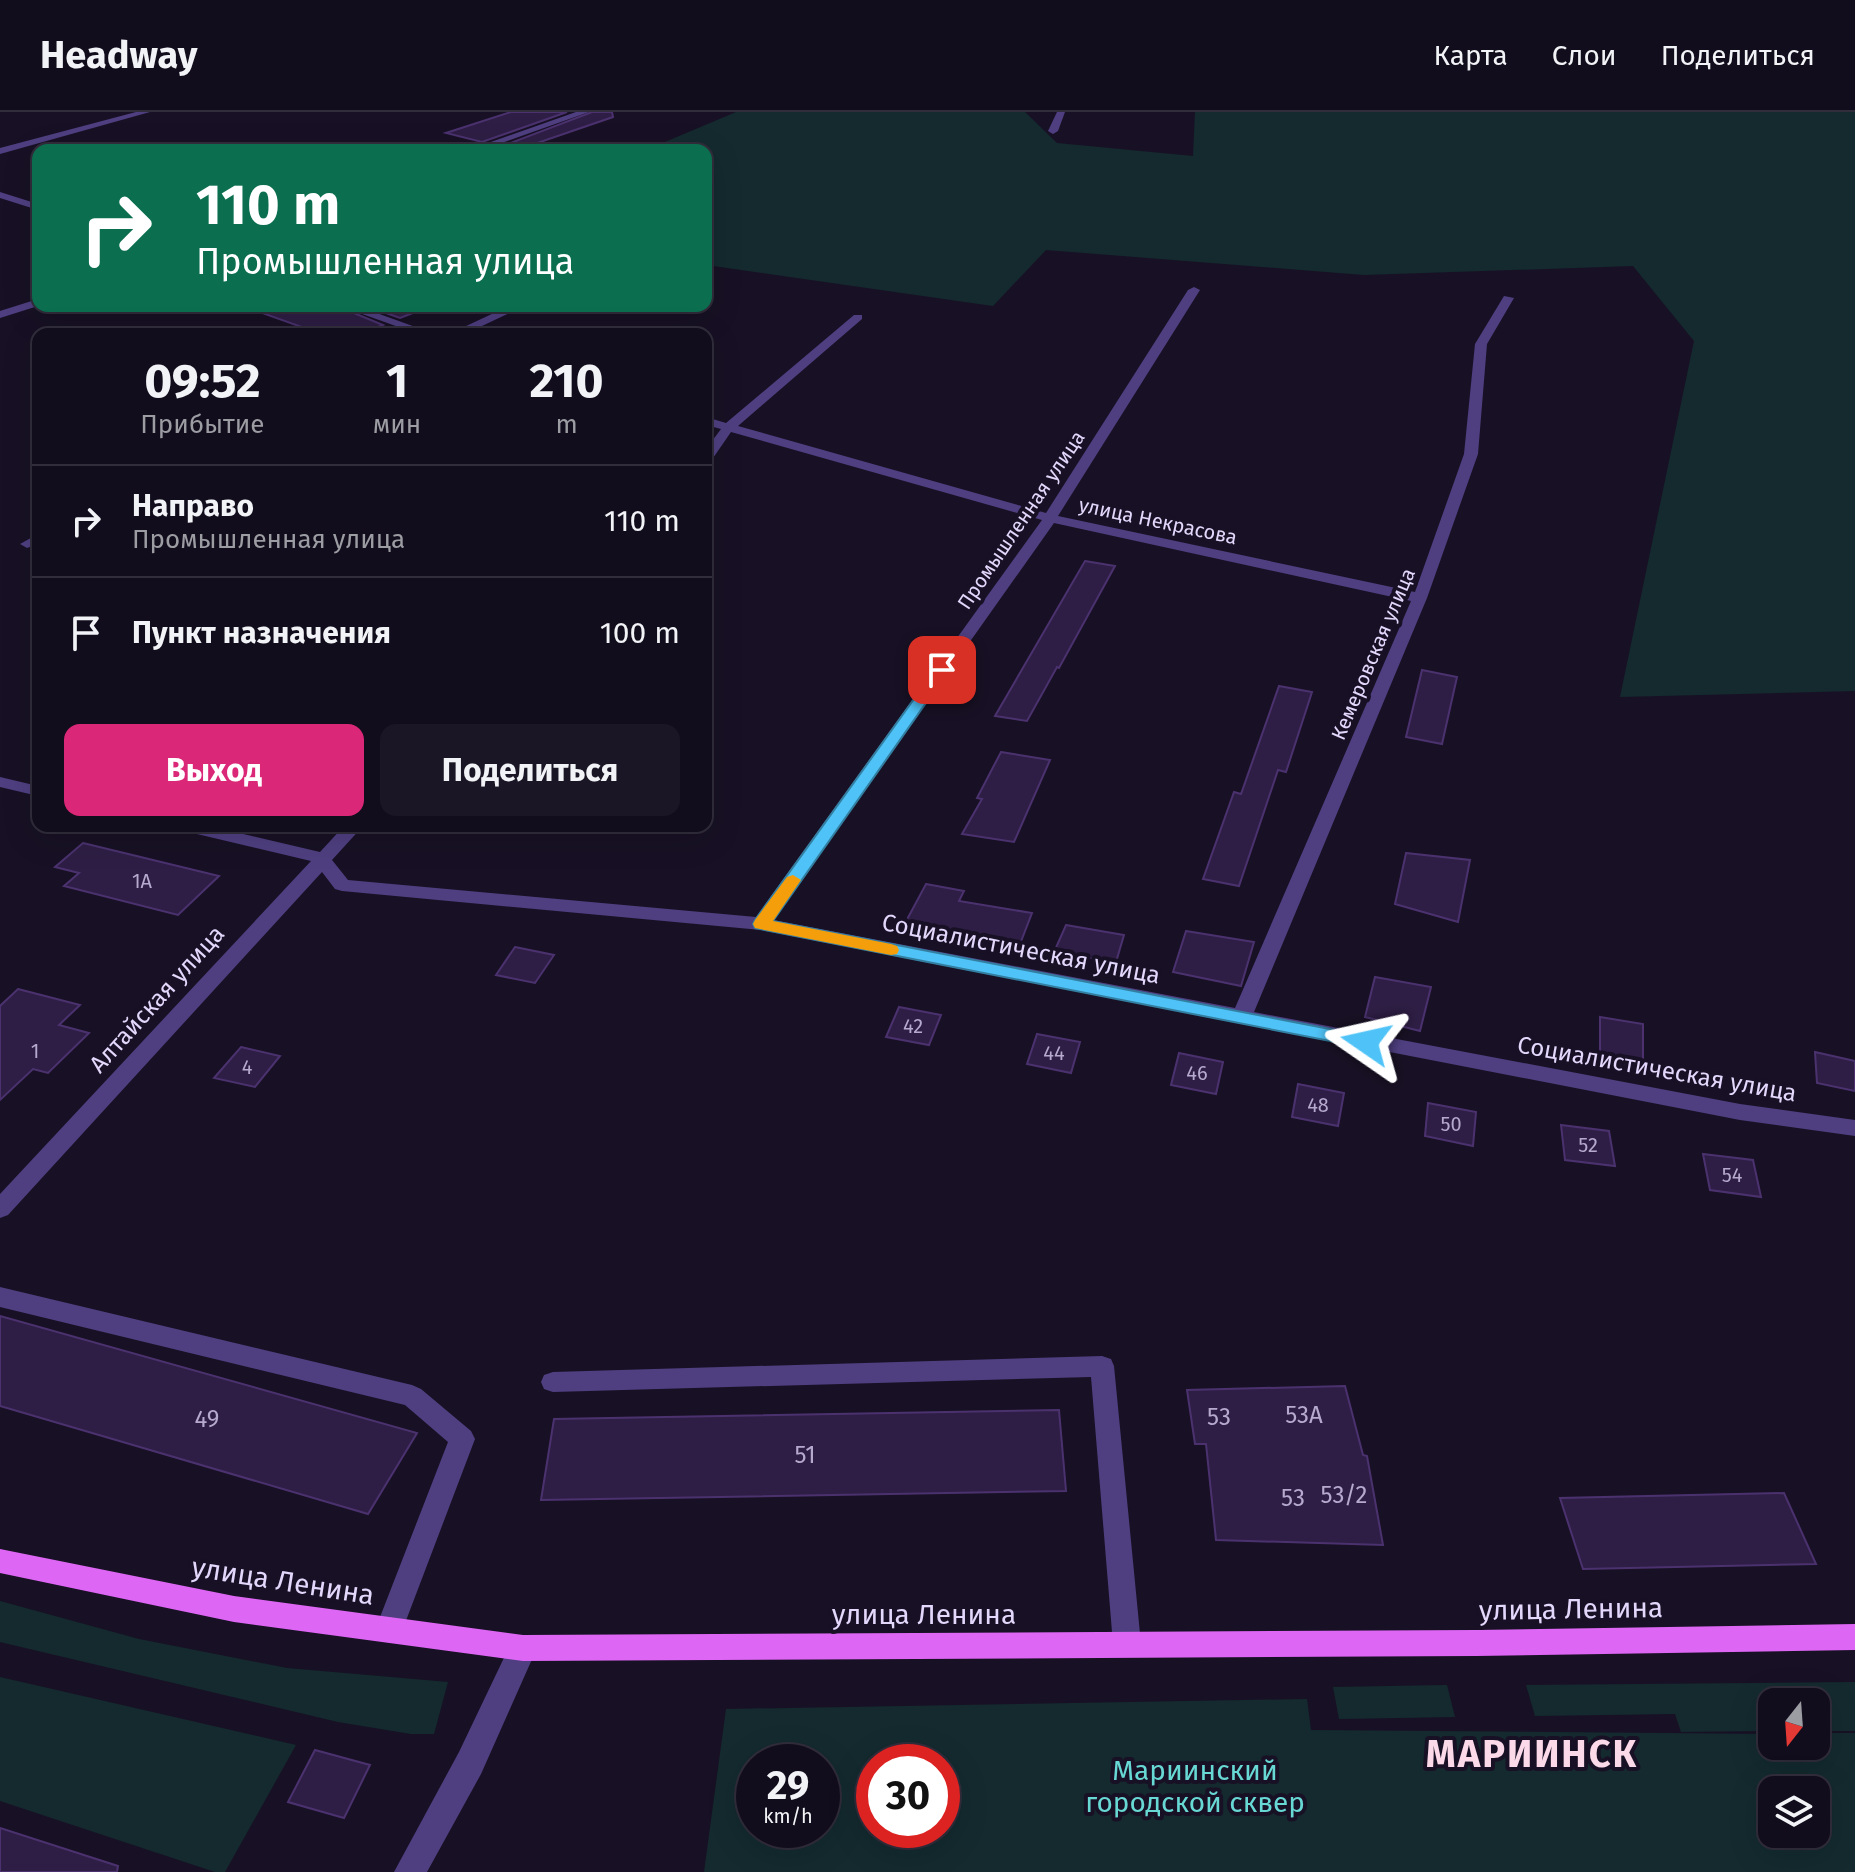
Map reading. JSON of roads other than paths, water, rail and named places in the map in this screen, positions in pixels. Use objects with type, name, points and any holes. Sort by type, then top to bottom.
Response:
[{"type":"main road","name":"улица Ленина","points":[[0,1561],[234,1609],[523,1648],[1855,1637]]},
{"type":"street","points":[[0,151],[146,112]]},
{"type":"street","points":[[491,144],[585,112]]},
{"type":"street","points":[[1053,131],[1061,112]]},
{"type":"street","points":[[0,195],[32,205]]},
{"type":"street","name":"Промышленная улица","points":[[761,924],[1050,518],[1194,290]]},
{"type":"street","name":"Кемеровская улица","points":[[1241,1018],[1420,598],[1471,454],[1481,344],[1508,298]]},
{"type":"street","points":[[0,315],[32,304]]},
{"type":"street","points":[[364,312],[411,328]]},
{"type":"street","points":[[468,328],[504,312]]},
{"type":"street","points":[[712,450],[728,428],[858,317]]},
{"type":"street","name":"улица Некрасова","points":[[712,423],[1050,518],[1420,598]]},
{"type":"street","points":[[0,782],[32,790]]},
{"type":"street","points":[[211,832],[321,858]]},
{"type":"street","name":"Алтайская улица","points":[[0,1209],[348,832]]},
{"type":"street","name":"Социалистическая улица","points":[[321,858],[342,885],[761,924],[1740,1112],[1855,1128]]},
{"type":"street","points":[[0,1297],[412,1396],[432,1413],[462,1439],[389,1630]]},
{"type":"street","points":[[553,1382],[1102,1366],[1127,1644]]},
{"type":"street","points":[[410,1872],[470,1763],[523,1648]]},
{"type":"district","name":"МАРИИНСК","points":[[1532,1754]]},
{"type":"park label","name":"Мариинский городской сквер","points":[[1195,1786]]}]
